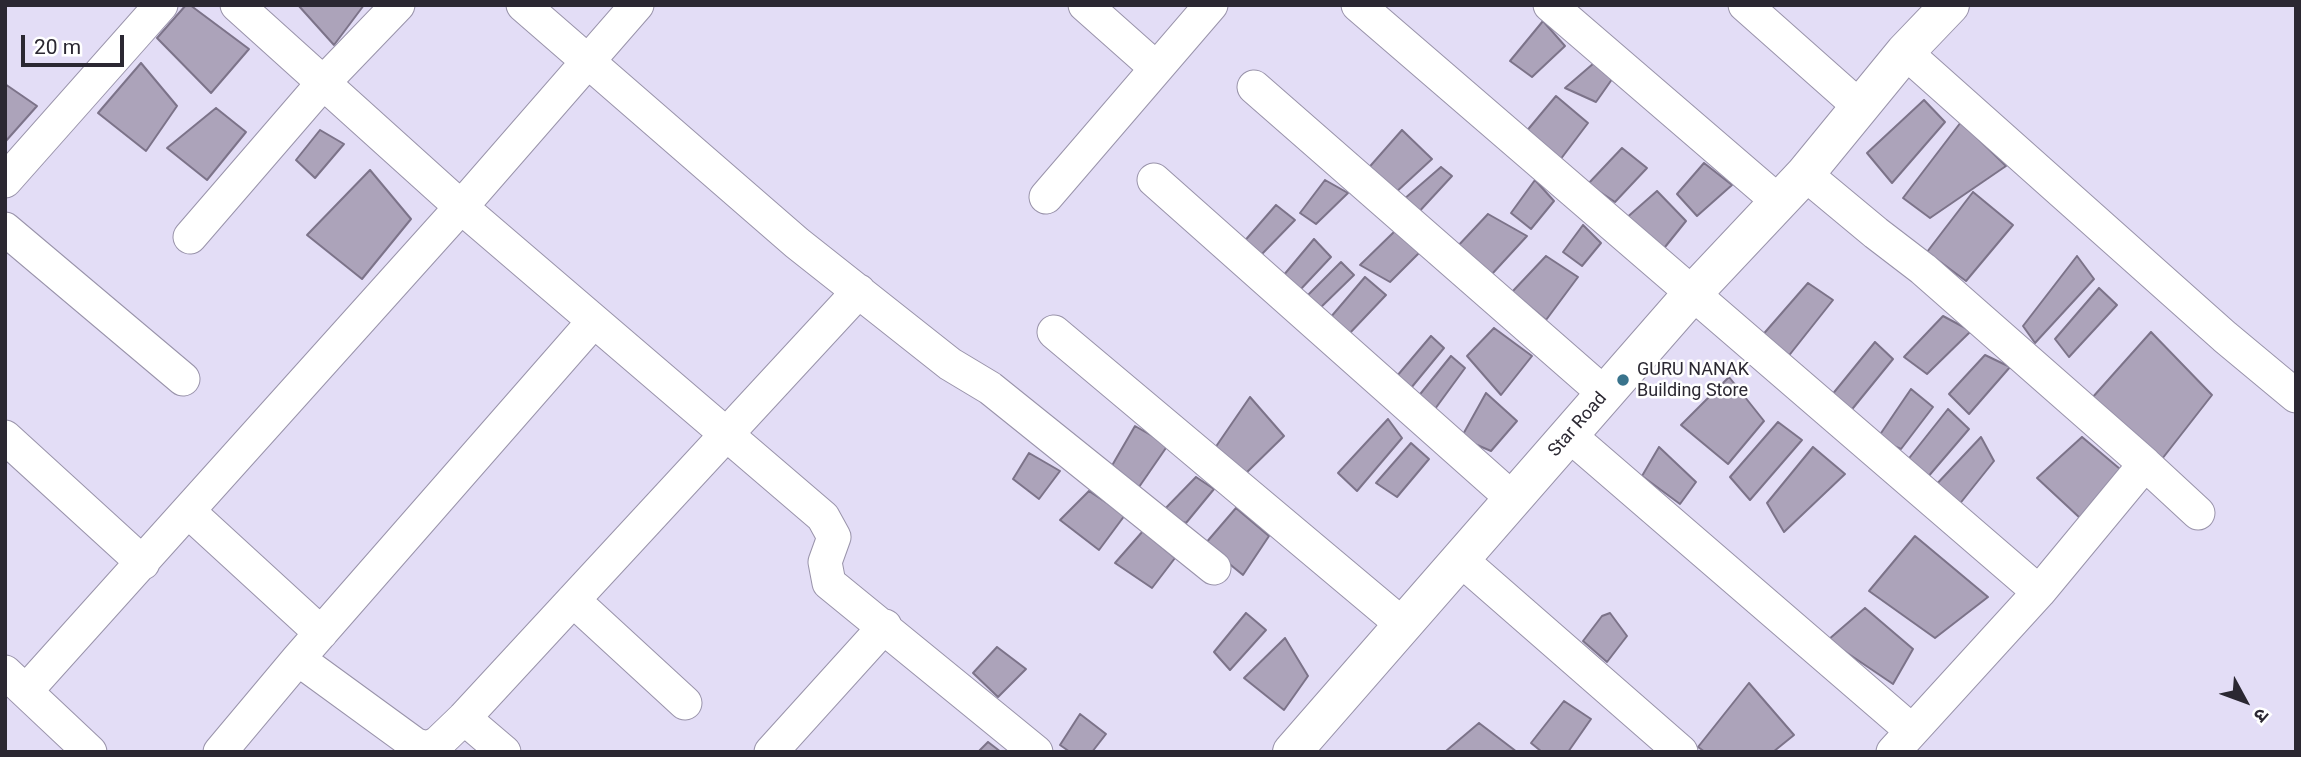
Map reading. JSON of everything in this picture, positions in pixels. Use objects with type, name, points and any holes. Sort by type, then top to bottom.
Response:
[{"type":"street","points":[[5,181],[161,5]]},
{"type":"street","points":[[237,5],[461,208],[823,517],[834,537],[825,562],[829,583],[885,626],[1036,752]]},
{"type":"street","points":[[190,237],[323,83],[398,5]]},
{"type":"street","points":[[523,5],[797,243],[950,364],[990,388],[1214,568]]},
{"type":"street","points":[[90,752],[16,682],[144,563],[461,208],[637,5]]},
{"type":"street","points":[[1085,5],[1156,68]]},
{"type":"street","points":[[1046,197],[1211,5]]},
{"type":"street","points":[[1357,5],[2039,592]]},
{"type":"street","points":[[1549,5],[1779,202]]},
{"type":"street","points":[[1745,5],[1860,107]]},
{"type":"street","name":"Star Road","points":[[1292,752],[1692,294],[1805,174],[1905,52],[1950,5]]},
{"type":"street","points":[[1905,52],[2225,337],[2296,396]]},
{"type":"street","points":[[1254,87],[1605,394]]},
{"type":"street","points":[[1805,174],[1923,270],[2198,513]]},
{"type":"street","points":[[1154,180],[1513,499]]},
{"type":"street","points":[[5,229],[183,379]]},
{"type":"street","points":[[298,659],[416,746],[428,748],[438,743],[464,719],[859,292]]},
{"type":"street","points":[[220,752],[593,322]]},
{"type":"street","points":[[1054,332],[1403,625]]},
{"type":"street","points":[[1569,435],[1902,741],[2039,592],[2145,464]]},
{"type":"street","points":[[5,438],[144,563]]},
{"type":"street","points":[[189,512],[321,633]]},
{"type":"street","points":[[1460,559],[1681,752]]},
{"type":"street","points":[[573,600],[684,703]]},
{"type":"street","points":[[771,752],[885,626]]},
{"type":"street","points":[[464,719],[504,752]]},
{"type":"building","points":[[186,5],[190,5],[249,49],[211,93],[157,38]]},
{"type":"building","points":[[298,5],[364,5],[334,45]]},
{"type":"building","points":[[1543,21],[1565,46],[1532,77],[1510,61]]},
{"type":"building","points":[[141,63],[177,106],[146,151],[98,113]]},
{"type":"building","points":[[1594,63],[1615,75],[1596,102],[1565,88]]},
{"type":"building","points":[[5,84],[37,106],[5,142]]},
{"type":"building","points":[[1556,96],[1588,123],[1560,160],[1525,133]]},
{"type":"building","points":[[1924,100],[1945,122],[1892,183],[1867,153]]},
{"type":"building","points":[[216,108],[246,132],[207,180],[167,148]]},
{"type":"building","points":[[1961,122],[2006,166],[1930,218],[1903,198]]},
{"type":"building","points":[[320,130],[344,144],[315,178],[296,160]]},
{"type":"building","points":[[1402,130],[1432,159],[1394,194],[1365,172]]},
{"type":"building","points":[[1622,148],[1647,168],[1615,202],[1588,184]]},
{"type":"building","points":[[1704,163],[1732,185],[1697,216],[1677,194]]},
{"type":"building","points":[[1441,167],[1452,176],[1416,215],[1403,200]]},
{"type":"building","points":[[370,170],[411,219],[362,279],[307,235]]},
{"type":"building","points":[[1325,180],[1348,193],[1316,224],[1300,213]]},
{"type":"building","points":[[1535,180],[1554,201],[1531,229],[1511,213]]},
{"type":"building","points":[[1657,191],[1686,221],[1661,252],[1624,220]]},
{"type":"building","points":[[1973,192],[2013,225],[1966,281],[1927,252]]},
{"type":"building","points":[[1276,205],[1295,220],[1261,255],[1242,244]]},
{"type":"building","points":[[1488,214],[1527,236],[1492,274],[1456,248]]},
{"type":"building","points":[[1583,225],[1601,243],[1582,266],[1563,252]]},
{"type":"building","points":[[1396,230],[1420,252],[1390,282],[1360,265]]},
{"type":"building","points":[[1314,239],[1331,257],[1300,290],[1283,276]]},
{"type":"building","points":[[1546,256],[1578,277],[1546,320],[1512,292]]},
{"type":"building","points":[[2077,256],[2094,279],[2035,343],[2023,326]]},
{"type":"building","points":[[1341,262],[1354,275],[1316,312],[1304,299]]},
{"type":"building","points":[[1365,277],[1386,295],[1348,335],[1330,318]]},
{"type":"building","points":[[1808,283],[1833,300],[1787,358],[1760,338]]},
{"type":"building","points":[[2099,288],[2117,305],[2069,357],[2055,339]]},
{"type":"building","points":[[1943,316],[1971,331],[1927,374],[1904,357]]},
{"type":"building","points":[[1494,328],[1532,356],[1501,395],[1467,356]]},
{"type":"building","points":[[2151,332],[2212,395],[2162,459],[2092,398]]},
{"type":"building","points":[[1431,336],[1444,348],[1411,388],[1397,376]]},
{"type":"building","points":[[1875,342],[1893,359],[1849,413],[1827,401]]},
{"type":"building","points":[[1985,355],[2010,367],[1969,414],[1949,394]]},
{"type":"building","points":[[1451,356],[1465,368],[1435,409],[1417,398]]},
{"type":"building","points":[[1729,377],[1764,421],[1728,464],[1681,425]]},
{"type":"building","points":[[1911,389],[1933,407],[1901,449],[1877,439]]},
{"type":"building","points":[[1486,393],[1517,421],[1491,451],[1461,438]]},
{"type":"building","points":[[1250,397],[1284,436],[1243,476],[1215,448]]},
{"type":"building","points":[[1948,409],[1969,429],[1927,478],[1906,462]]},
{"type":"building","points":[[1388,419],[1402,438],[1357,491],[1338,473]]},
{"type":"building","points":[[1778,422],[1802,440],[1750,500],[1730,477]]},
{"type":"building","points":[[1135,426],[1168,445],[1139,487],[1110,469]]},
{"type":"building","points":[[1981,437],[1994,461],[1958,506],[1933,488]]},
{"type":"building","points":[[2082,437],[2120,469],[2080,518],[2037,478]]},
{"type":"building","points":[[1411,443],[1429,459],[1397,497],[1376,483]]},
{"type":"building","points":[[1659,447],[1696,482],[1680,504],[1642,476]]},
{"type":"building","points":[[1813,447],[1845,474],[1784,532],[1767,503]]},
{"type":"building","points":[[1029,453],[1060,471],[1039,499],[1013,479]]},
{"type":"building","points":[[1196,477],[1214,489],[1186,523],[1160,514]]},
{"type":"building","points":[[1089,491],[1125,515],[1099,550],[1060,520]]},
{"type":"building","points":[[1236,508],[1269,536],[1243,575],[1205,544]]},
{"type":"building","points":[[1143,531],[1175,558],[1152,588],[1115,563]]},
{"type":"building","points":[[1915,536],[1988,597],[1935,638],[1869,591]]},
{"type":"building","points":[[1865,608],[1913,649],[1893,684],[1828,640]]},
{"type":"building","points":[[1246,613],[1266,630],[1230,670],[1214,652]]},
{"type":"building","points":[[1610,613],[1627,636],[1607,662],[1583,641],[1602,616]]},
{"type":"building","points":[[1285,638],[1308,676],[1284,710],[1244,678]]},
{"type":"building","points":[[997,647],[1026,669],[998,697],[973,673]]},
{"type":"building","points":[[1749,683],[1794,735],[1773,752],[1705,752],[1698,747]]},
{"type":"building","points":[[1564,701],[1591,719],[1568,752],[1542,752],[1531,743]]},
{"type":"building","points":[[1080,714],[1106,734],[1092,752],[1070,752],[1060,745]]},
{"type":"building","points":[[1479,723],[1517,752],[1446,751]]},
{"type":"building","points":[[988,742],[1001,752],[978,752]]},
{"type":"place","name":"GURU NANAK Building Store","points":[[1623,380]]}]
